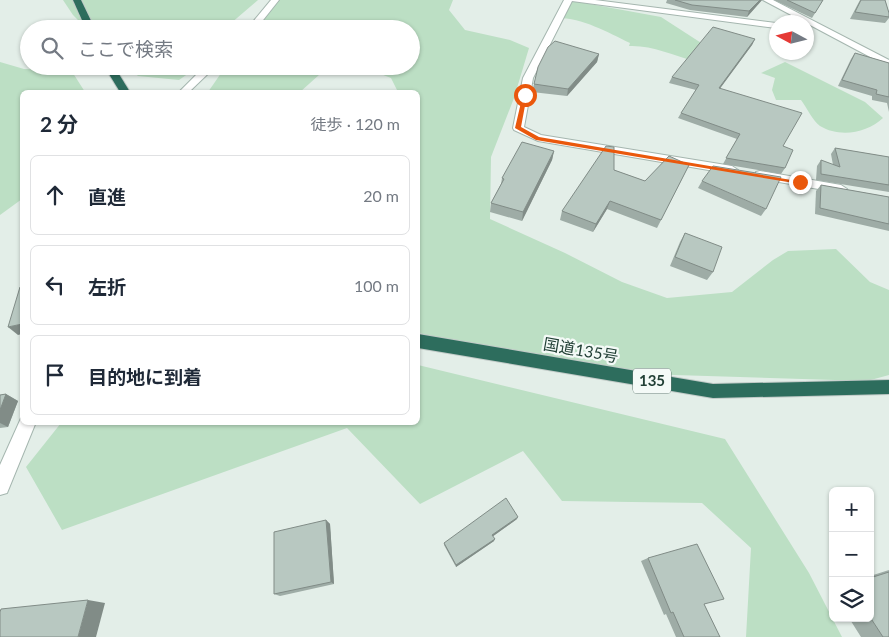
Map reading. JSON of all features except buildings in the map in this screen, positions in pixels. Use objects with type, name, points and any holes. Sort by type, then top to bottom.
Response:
[{"type":"highway","points":[[77,0],[87,20]]},
{"type":"highway","points":[[115,75],[124,90]]},
{"type":"highway","name":"国道135号","points":[[420,341],[713,391],[889,388]]},
{"type":"street","points":[[258,20],[275,0]]},
{"type":"street","points":[[568,0],[528,78],[518,128],[538,138],[852,191]]},
{"type":"street","points":[[575,0],[769,24]]},
{"type":"street","points":[[766,0],[889,64]]},
{"type":"street","points":[[814,29],[825,30]]},
{"type":"street","points":[[186,90],[202,75]]},
{"type":"street","points":[[0,486],[27,425]]},
{"type":"green space","points":[[63,0],[258,0],[235,20],[78,20]]},
{"type":"green space","points":[[275,0],[453,0],[449,10],[465,30],[510,40],[529,48],[514,98],[491,157],[490,219],[565,253],[622,282],[667,298],[732,292],[773,260],[788,251],[836,249],[870,282],[889,290],[889,375],[867,381],[610,373],[450,346],[420,333],[420,90],[397,90],[391,78],[383,75],[420,75],[420,20],[260,20]]},
{"type":"green space","points":[[568,0],[661,17],[709,48],[694,61],[654,49],[629,46],[630,43],[595,26],[576,20],[557,18]]},
{"type":"green space","points":[[0,62],[20,68],[20,75],[74,75],[84,90],[20,90],[20,200],[0,215]]},
{"type":"green space","points":[[785,62],[865,102],[883,118],[869,127],[853,132],[836,132],[820,126],[812,118],[801,100],[776,100],[772,90],[775,78],[761,73]]},
{"type":"green space","points":[[137,75],[186,75],[179,80]]},
{"type":"green space","points":[[220,75],[319,75],[302,90],[209,90]]},
{"type":"green space","points":[[420,365],[725,439],[809,573],[829,612],[829,622],[834,622],[842,637],[746,637],[751,548],[702,503],[562,501],[523,451],[420,504],[347,428],[62,530],[26,467],[59,425],[420,425]]},
{"type":"route","points":[[525,95],[518,128],[538,138],[800,182]]}]
